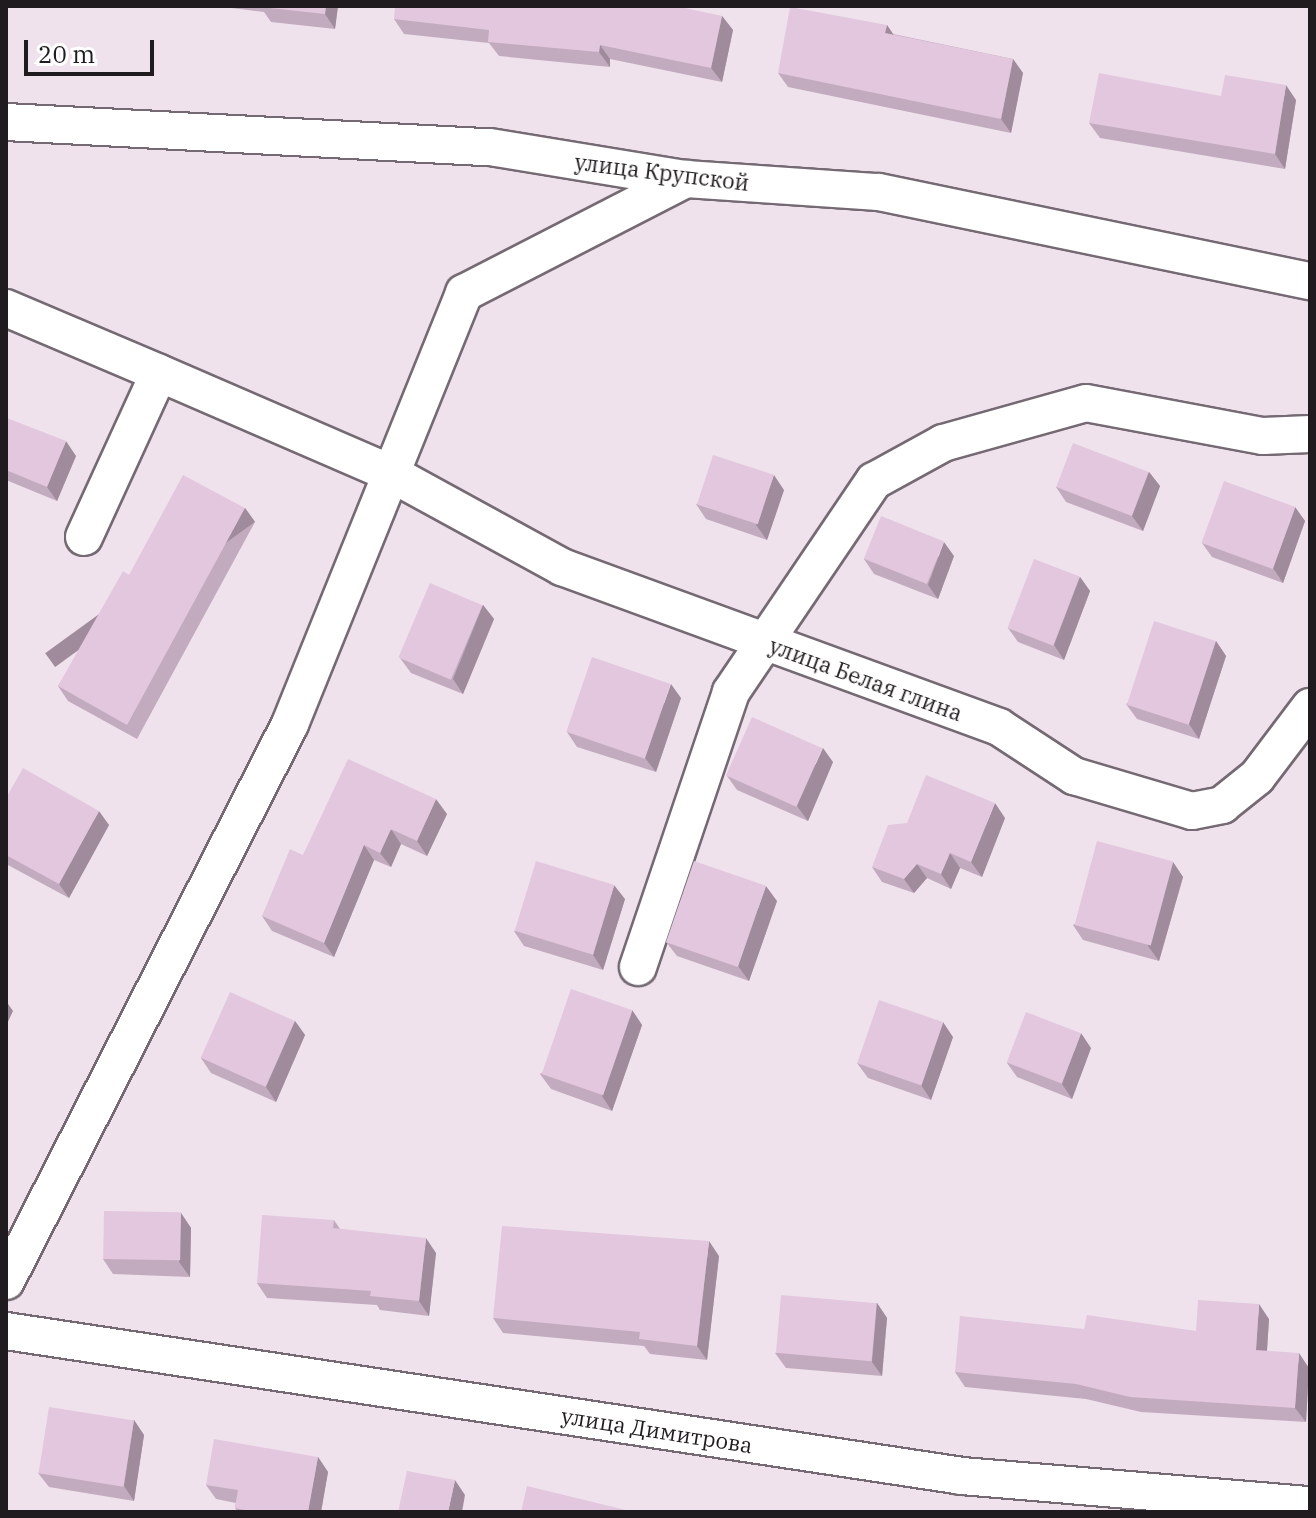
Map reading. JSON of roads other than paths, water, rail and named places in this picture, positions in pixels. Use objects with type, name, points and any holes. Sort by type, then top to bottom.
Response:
[{"type":"street","name":"улица Крупской","points":[[6,122],[490,147],[686,179],[879,192],[1310,281]]},
{"type":"street","points":[[6,1281],[290,724],[464,293],[686,179]]},
{"type":"street","name":"улица Белая глина","points":[[6,308],[392,474],[562,567],[999,727],[1074,776],[1192,811],[1222,805],[1257,777],[1310,707]]},
{"type":"street","points":[[84,537],[159,373]]},
{"type":"street","points":[[638,967],[731,692],[874,481],[943,443],[1086,403],[1263,436],[1310,434]]},
{"type":"street","name":"улица Димитрова","points":[[6,1331],[962,1476],[1310,1505]]}]
